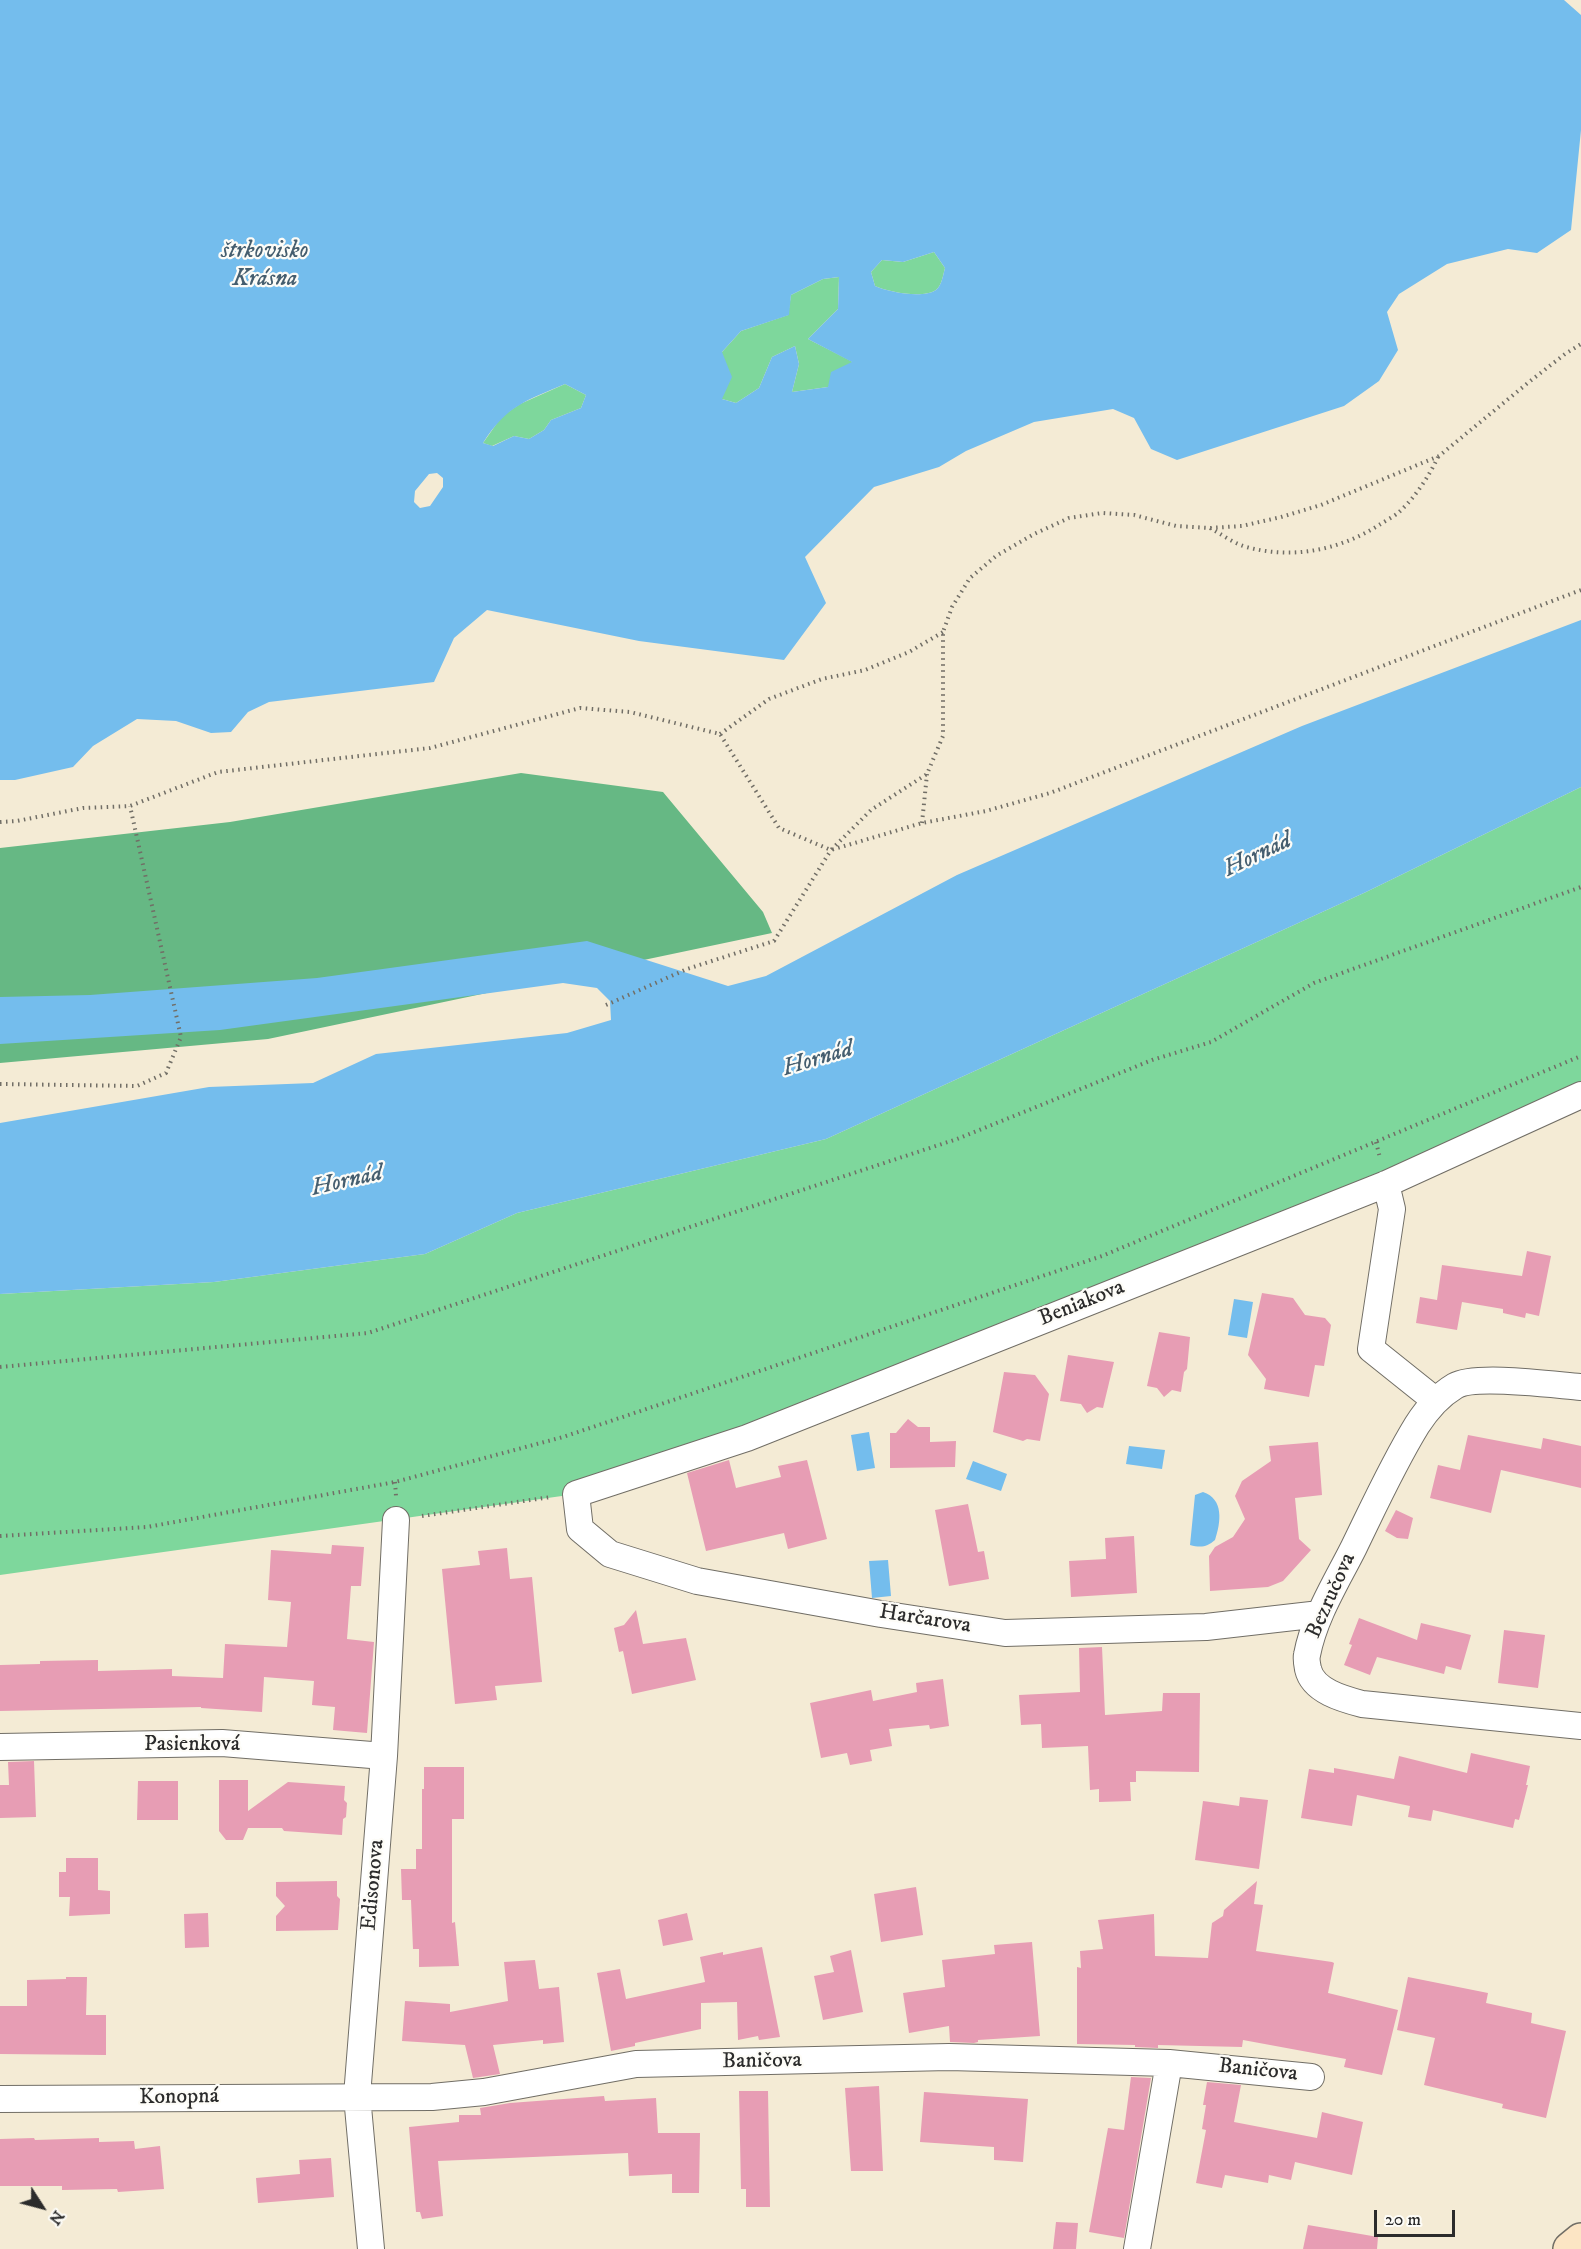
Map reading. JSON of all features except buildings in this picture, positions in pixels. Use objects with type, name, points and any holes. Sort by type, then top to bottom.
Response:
[{"type":"main road","points":[[1570,2249],[1581,2240]]},
{"type":"street","name":"Beniakova","points":[[576,1494],[747,1437],[1386,1184],[1581,1095]]},
{"type":"street","points":[[1386,1184],[1392,1209],[1371,1349],[1436,1401]]},
{"type":"street","name":"Bezručova","points":[[1581,1387],[1528,1382],[1476,1382],[1456,1385],[1436,1401],[1418,1423],[1398,1458],[1320,1614],[1307,1657],[1308,1671],[1320,1686],[1337,1698],[1362,1704],[1581,1726]]},
{"type":"street","name":"Harčarova","points":[[576,1494],[580,1529],[610,1554],[697,1581],[881,1614],[1005,1633],[1206,1627],[1320,1614]]},
{"type":"street","name":"Edisonova","points":[[371,2249],[357,2096],[384,1756],[396,1520]]},
{"type":"street","name":"Pasienková","points":[[0,1747],[222,1743],[384,1756]]},
{"type":"street","name":"Baničova","points":[[357,2096],[432,2097],[484,2092],[636,2064],[949,2057],[1169,2063],[1311,2077]]},
{"type":"street","points":[[1137,2249],[1169,2063]]},
{"type":"street","name":"Konopná","points":[[0,2099],[357,2096]]},
{"type":"path","points":[[922,823],[927,774],[943,736],[943,633],[952,607],[970,578],[996,556],[1034,534],[1069,518],[1102,513],[1134,515],[1176,526],[1210,528],[1242,526],[1321,505],[1439,456],[1556,361],[1581,344]]},
{"type":"path","points":[[1210,528],[1241,545],[1269,551],[1297,553],[1328,549],[1360,537],[1398,513],[1430,474],[1439,456]]},
{"type":"path","points":[[0,822],[17,821],[82,808],[130,806],[218,772],[430,748],[580,708],[630,712],[720,735],[779,828],[831,850],[922,823],[986,812],[1050,793],[1581,590]]},
{"type":"path","points":[[720,735],[769,699],[822,679],[865,670],[909,652],[943,633]]},
{"type":"path","points":[[606,1005],[687,969],[774,941],[831,850],[871,810],[927,774]]},
{"type":"path","points":[[0,1084],[137,1086],[166,1073],[181,1037],[130,806]]},
{"type":"path","points":[[0,1367],[368,1333],[957,1139],[1152,1060],[1211,1042],[1314,983],[1581,887]]},
{"type":"path","points":[[0,1536],[158,1525],[396,1482],[562,1437],[1102,1256],[1581,1056]]},
{"type":"path","points":[[396,1520],[576,1494]]},
{"type":"green space","points":[[934,252],[945,268],[941,283],[936,290],[930,293],[914,294],[875,286],[871,272],[882,260],[903,262]]},
{"type":"green space","points":[[839,277],[838,309],[808,339],[853,362],[828,387],[792,392],[799,364],[795,346],[772,357],[759,388],[736,403],[722,399],[722,352],[741,331],[788,315],[791,295],[823,279]]},
{"type":"green space","points":[[565,384],[586,395],[581,408],[551,420],[544,430],[529,439],[514,436],[492,446],[483,443],[502,416],[520,404]]},
{"type":"green space","points":[[521,773],[663,792],[763,912],[772,933],[268,1039],[0,1063],[0,848],[230,822]]},
{"type":"green space","points":[[1581,787],[1581,1095],[576,1494],[0,1575],[0,1294],[214,1282],[425,1254],[517,1213],[826,1139],[1366,892]]},
{"type":"water","name":"štrkovisko Krásna","points":[[0,0],[1564,0],[1581,15],[1581,130],[1571,230],[1537,253],[1508,249],[1447,264],[1399,294],[1387,312],[1398,350],[1379,381],[1344,406],[1177,460],[1151,449],[1134,418],[1113,409],[1034,422],[966,451],[939,467],[874,487],[805,557],[826,603],[784,660],[639,641],[487,610],[454,638],[434,682],[269,702],[248,712],[231,732],[211,733],[176,721],[137,719],[93,746],[73,767],[15,780],[0,780]],"holes":[[[934,252],[945,268],[938,288],[930,293],[914,294],[875,286],[871,272],[882,260],[903,262]],[[839,277],[838,309],[808,339],[852,362],[831,372],[828,387],[792,392],[799,364],[795,346],[772,357],[759,388],[736,403],[722,399],[732,377],[722,352],[741,331],[789,315],[791,295],[823,279]],[[565,384],[586,395],[581,408],[551,420],[544,430],[529,439],[514,436],[493,446],[483,443],[500,420],[528,400]],[[437,473],[443,478],[443,487],[430,506],[420,508],[414,502],[415,491],[429,474]]]},
{"type":"water","name":"Hornád","points":[[1581,620],[1581,787],[1366,892],[826,1139],[517,1213],[425,1254],[214,1282],[0,1294],[0,1123],[209,1087],[313,1083],[376,1054],[567,1033],[611,1020],[610,1001],[597,988],[563,983],[220,1030],[0,1044],[0,997],[90,995],[317,978],[587,941],[728,986],[766,976],[957,875],[1302,726]]},
{"type":"water","points":[[1234,1299],[1253,1302],[1247,1338],[1228,1335]]},
{"type":"water","points":[[869,1432],[875,1468],[857,1471],[851,1435]]},
{"type":"water","points":[[1129,1446],[1165,1450],[1162,1469],[1126,1464]]},
{"type":"water","points":[[973,1461],[1007,1474],[1001,1491],[966,1479]]},
{"type":"water","points":[[1203,1492],[1210,1495],[1218,1506],[1219,1526],[1215,1540],[1204,1546],[1190,1545],[1195,1495]]},
{"type":"water","points":[[888,1560],[891,1596],[872,1598],[869,1561]]}]
